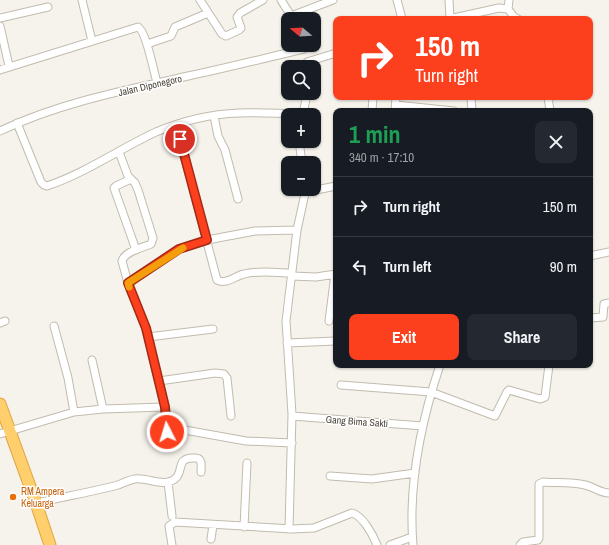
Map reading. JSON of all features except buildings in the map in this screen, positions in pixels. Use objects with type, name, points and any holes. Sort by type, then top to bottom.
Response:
[{"type":"highway","points":[[0,404],[5,432],[36,504],[50,545]]},
{"type":"street","points":[[82,0],[92,41]]},
{"type":"street","points":[[200,0],[222,34],[226,36],[241,28],[237,18],[240,13],[264,0]]},
{"type":"street","points":[[281,0],[288,12]]},
{"type":"street","points":[[306,12],[333,0]]},
{"type":"street","points":[[397,0],[401,16]]},
{"type":"street","points":[[449,0],[449,16]]},
{"type":"street","points":[[509,0],[508,9],[513,16]]},
{"type":"street","points":[[0,18],[48,6]]},
{"type":"street","points":[[466,16],[499,8],[508,9]]},
{"type":"street","points":[[147,44],[171,36],[176,27],[208,13]]},
{"type":"street","points":[[0,26],[9,66]]},
{"type":"street","points":[[0,70],[138,27],[142,30],[147,44],[157,83]]},
{"type":"street","name":"Jalan Diponegoro","points":[[0,131],[17,123],[75,103],[229,67],[284,52]]},
{"type":"street","points":[[319,60],[333,54]]},
{"type":"street","points":[[396,104],[429,108]]},
{"type":"street","points":[[17,123],[41,182],[47,186],[72,177],[156,132],[176,125],[214,116],[240,113],[281,114]]},
{"type":"street","points":[[214,116],[218,136],[225,150],[238,199]]},
{"type":"street","points":[[176,125],[217,280],[224,282],[244,274],[254,273],[316,277],[333,274]]},
{"type":"street","points":[[119,152],[127,173],[131,180],[135,183],[138,190],[153,238],[151,244],[126,254],[122,258],[122,264],[128,283],[144,321],[159,381],[168,427],[165,447]]},
{"type":"street","points":[[131,180],[114,188],[136,250]]},
{"type":"street","points":[[321,188],[333,186]]},
{"type":"street","points":[[289,529],[292,416],[286,321],[297,230],[305,196]]},
{"type":"street","points":[[128,283],[179,249],[207,240],[255,231],[297,230]]},
{"type":"street","points":[[593,255],[609,252]]},
{"type":"street","points":[[329,321],[333,290]]},
{"type":"street","points":[[593,318],[603,317],[603,306],[604,304],[609,303]]},
{"type":"street","points":[[54,326],[68,378],[74,412]]},
{"type":"street","points":[[148,337],[213,329]]},
{"type":"street","points":[[287,344],[333,341]]},
{"type":"street","points":[[92,360],[103,409]]},
{"type":"street","points":[[413,545],[412,505],[415,473],[423,426],[431,392],[439,368]]},
{"type":"street","points":[[341,385],[431,392],[496,416],[506,392],[509,390],[540,398],[545,397],[549,368]]},
{"type":"street","points":[[159,381],[215,373],[224,374],[228,378],[231,416]]},
{"type":"street","points":[[5,432],[74,412],[103,409],[165,407]]},
{"type":"street","name":"Gang Bima Sakti","points":[[292,416],[423,426]]},
{"type":"street","points":[[168,427],[246,441],[292,443]]},
{"type":"street","points":[[36,504],[118,485],[134,479],[142,478],[168,482],[178,475],[182,461],[186,458],[199,459],[201,461],[201,472]]},
{"type":"street","points":[[244,527],[248,463]]},
{"type":"street","points":[[330,476],[372,479],[415,473]]},
{"type":"street","points":[[168,482],[172,516]]},
{"type":"street","points":[[520,545],[523,542],[538,540],[539,538],[539,484],[543,482],[579,484],[588,486],[603,493],[609,493]]},
{"type":"street","points":[[172,545],[170,526],[175,522],[289,529],[314,528],[352,513],[360,517],[372,533],[377,545]]},
{"type":"street","points":[[211,539],[213,525]]},
{"type":"street","points":[[390,545],[412,537]]},
{"type":"slow traffic","points":[[129,287],[128,283],[174,252],[183,248]]},
{"type":"place","name":"RM Ampera Keluarga","points":[[13,497]]},
{"type":"route","points":[[167,432],[168,427],[165,407],[146,328],[128,283],[179,249],[207,240],[180,139]]}]
